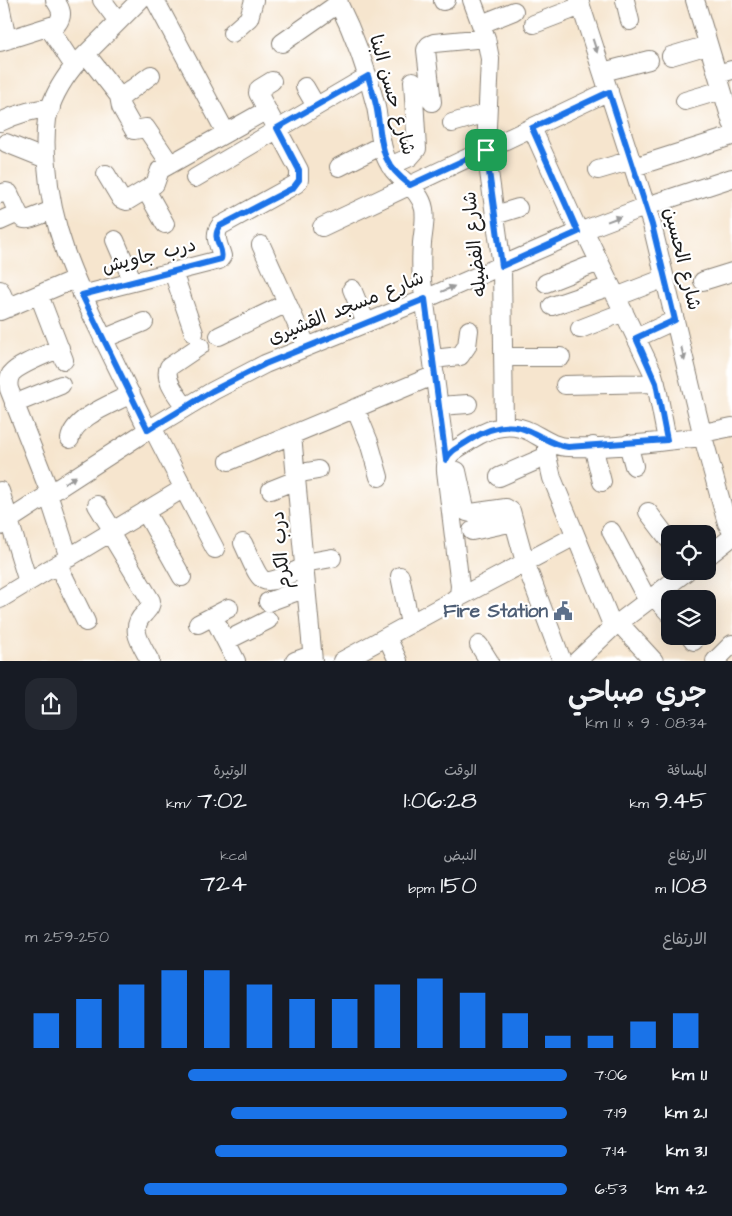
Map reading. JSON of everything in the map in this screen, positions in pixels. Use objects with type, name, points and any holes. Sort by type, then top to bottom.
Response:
[{"type":"street","points":[[0,5],[4,41],[57,24],[62,14],[55,0]]},
{"type":"street","points":[[102,0],[118,21]]},
{"type":"street","points":[[140,0],[80,60],[58,90],[50,108],[46,133],[46,159],[52,210],[59,237],[82,295],[130,394],[184,488],[215,549]]},
{"type":"street","points":[[155,0],[226,133]]},
{"type":"street","points":[[232,33],[249,18],[254,0]]},
{"type":"street","name":"شارع الفضيله","points":[[472,0],[483,31],[491,70],[486,150],[502,266],[504,427]]},
{"type":"street","points":[[625,0],[630,21]]},
{"type":"street","points":[[695,0],[708,45],[724,78],[731,116]]},
{"type":"street","points":[[282,43],[342,2]]},
{"type":"street","name":"شارع حسن البنا","points":[[342,2],[368,76],[377,110],[382,145],[390,166],[395,173],[410,185],[422,200],[424,209],[421,263],[460,586],[456,599]]},
{"type":"street","points":[[534,24],[580,3]]},
{"type":"street","name":"شارع الحسين","points":[[580,3],[647,206],[703,435],[727,523],[732,532]]},
{"type":"street","points":[[432,102],[426,50],[429,45],[483,31],[514,10]]},
{"type":"street","points":[[49,28],[120,98],[121,107],[134,130],[146,128],[171,164]]},
{"type":"street","points":[[671,56],[708,45]]},
{"type":"street","points":[[603,72],[649,60]]},
{"type":"street","points":[[120,98],[151,76]]},
{"type":"street","points":[[194,178],[368,76]]},
{"type":"street","points":[[685,101],[724,78]]},
{"type":"street","name":"درب جاويش","points":[[82,295],[221,259],[222,256],[216,238],[220,226],[296,184],[300,175],[299,170],[258,92],[272,81]]},
{"type":"street","points":[[390,166],[410,157],[417,149],[413,81]]},
{"type":"street","points":[[305,87],[316,106]]},
{"type":"street","points":[[322,227],[609,92]]},
{"type":"street","points":[[0,122],[22,112],[37,108],[50,108]]},
{"type":"street","points":[[106,174],[123,200],[127,201],[157,182],[160,170],[267,110]]},
{"type":"street","points":[[452,123],[488,114]]},
{"type":"street","points":[[532,128],[581,231],[617,298],[656,383],[667,440]]},
{"type":"street","points":[[598,170],[633,163],[732,136]]},
{"type":"street","points":[[6,143],[46,159]]},
{"type":"street","points":[[339,167],[382,145]]},
{"type":"street","name":"شارع مسجد القشيرى","points":[[4,523],[150,429],[239,377],[581,231],[647,206],[732,178]]},
{"type":"street","points":[[146,190],[165,224]]},
{"type":"street","points":[[0,194],[9,193],[22,219],[26,220],[52,210]]},
{"type":"street","points":[[495,215],[518,208]]},
{"type":"street","points":[[0,221],[18,213]]},
{"type":"street","points":[[115,240],[133,282]]},
{"type":"street","points":[[261,245],[307,347]]},
{"type":"street","points":[[546,283],[599,262]]},
{"type":"street","points":[[173,272],[197,340],[169,367],[167,372],[168,380],[186,407]]},
{"type":"street","points":[[702,281],[732,272]]},
{"type":"street","points":[[552,306],[617,298],[665,278]]},
{"type":"street","points":[[0,290],[4,310],[75,279]]},
{"type":"street","points":[[352,288],[366,323]]},
{"type":"street","points":[[39,294],[62,354],[17,368],[9,379],[8,389],[37,446],[63,561],[86,622]]},
{"type":"street","points":[[580,330],[617,298]]},
{"type":"street","points":[[219,336],[287,303]]},
{"type":"street","points":[[636,338],[675,320]]},
{"type":"street","points":[[104,339],[144,322]]},
{"type":"street","points":[[229,461],[355,408],[434,367],[460,356],[467,346],[468,330]]},
{"type":"street","points":[[504,356],[561,357]]},
{"type":"street","points":[[565,385],[656,383]]},
{"type":"street","points":[[14,404],[61,385]]},
{"type":"street","points":[[70,439],[71,432],[79,422],[130,394]]},
{"type":"street","points":[[439,406],[468,404]]},
{"type":"street","points":[[355,408],[369,442],[379,477]]},
{"type":"street","points":[[562,661],[525,562],[511,511],[508,509],[467,512],[458,472],[446,466],[450,453],[488,430],[504,427],[529,431],[547,449],[552,478],[575,536],[616,625],[650,660]]},
{"type":"street","points":[[499,477],[547,449],[667,440],[703,435],[732,427]]},
{"type":"street","name":"درب الكرم","points":[[292,435],[313,658]]},
{"type":"street","points":[[628,444],[634,466]]},
{"type":"street","points":[[593,446],[602,482]]},
{"type":"street","points":[[271,490],[296,477],[318,470]]},
{"type":"street","points":[[0,599],[184,488]]},
{"type":"street","points":[[0,491],[4,523],[28,582]]},
{"type":"street","points":[[96,504],[151,601],[150,608],[140,617],[136,627],[136,633],[150,661]]},
{"type":"street","points":[[145,512],[182,577]]},
{"type":"street","points":[[648,512],[661,529]]},
{"type":"street","points":[[472,531],[514,522]]},
{"type":"street","points":[[611,532],[651,599],[661,607]]},
{"type":"street","points":[[342,661],[575,536]]},
{"type":"street","points":[[716,550],[732,537]]},
{"type":"street","points":[[243,543],[259,576],[264,581],[272,582],[304,565],[332,558]]},
{"type":"street","points":[[400,576],[410,624]]},
{"type":"street","points":[[577,661],[616,625],[675,580]]},
{"type":"street","points":[[268,602],[306,588]]},
{"type":"street","points":[[229,608],[205,620],[226,641],[236,661]]},
{"type":"street","points":[[226,641],[268,620]]},
{"type":"street","points":[[387,637],[398,661]]},
{"type":"street","points":[[714,661],[732,644]]},
{"type":"street","points":[[478,645],[489,661]]},
{"type":"street","points":[[295,661],[313,658]]},
{"type":"place","name":"Fire Station","points":[[563,611]]},
{"type":"route","points":[[368,76],[377,110],[383,152],[395,173],[410,185],[486,150],[502,266],[578,232],[532,128],[609,92],[647,206],[675,320],[636,338],[656,383],[667,440],[605,446],[568,447],[547,442],[529,431],[519,428],[498,427],[479,434],[450,453],[446,460],[425,299],[265,364],[212,391],[148,430],[82,295],[221,259],[222,256],[216,238],[216,233],[220,226],[293,188],[299,180],[299,170],[277,128],[368,76]]}]
